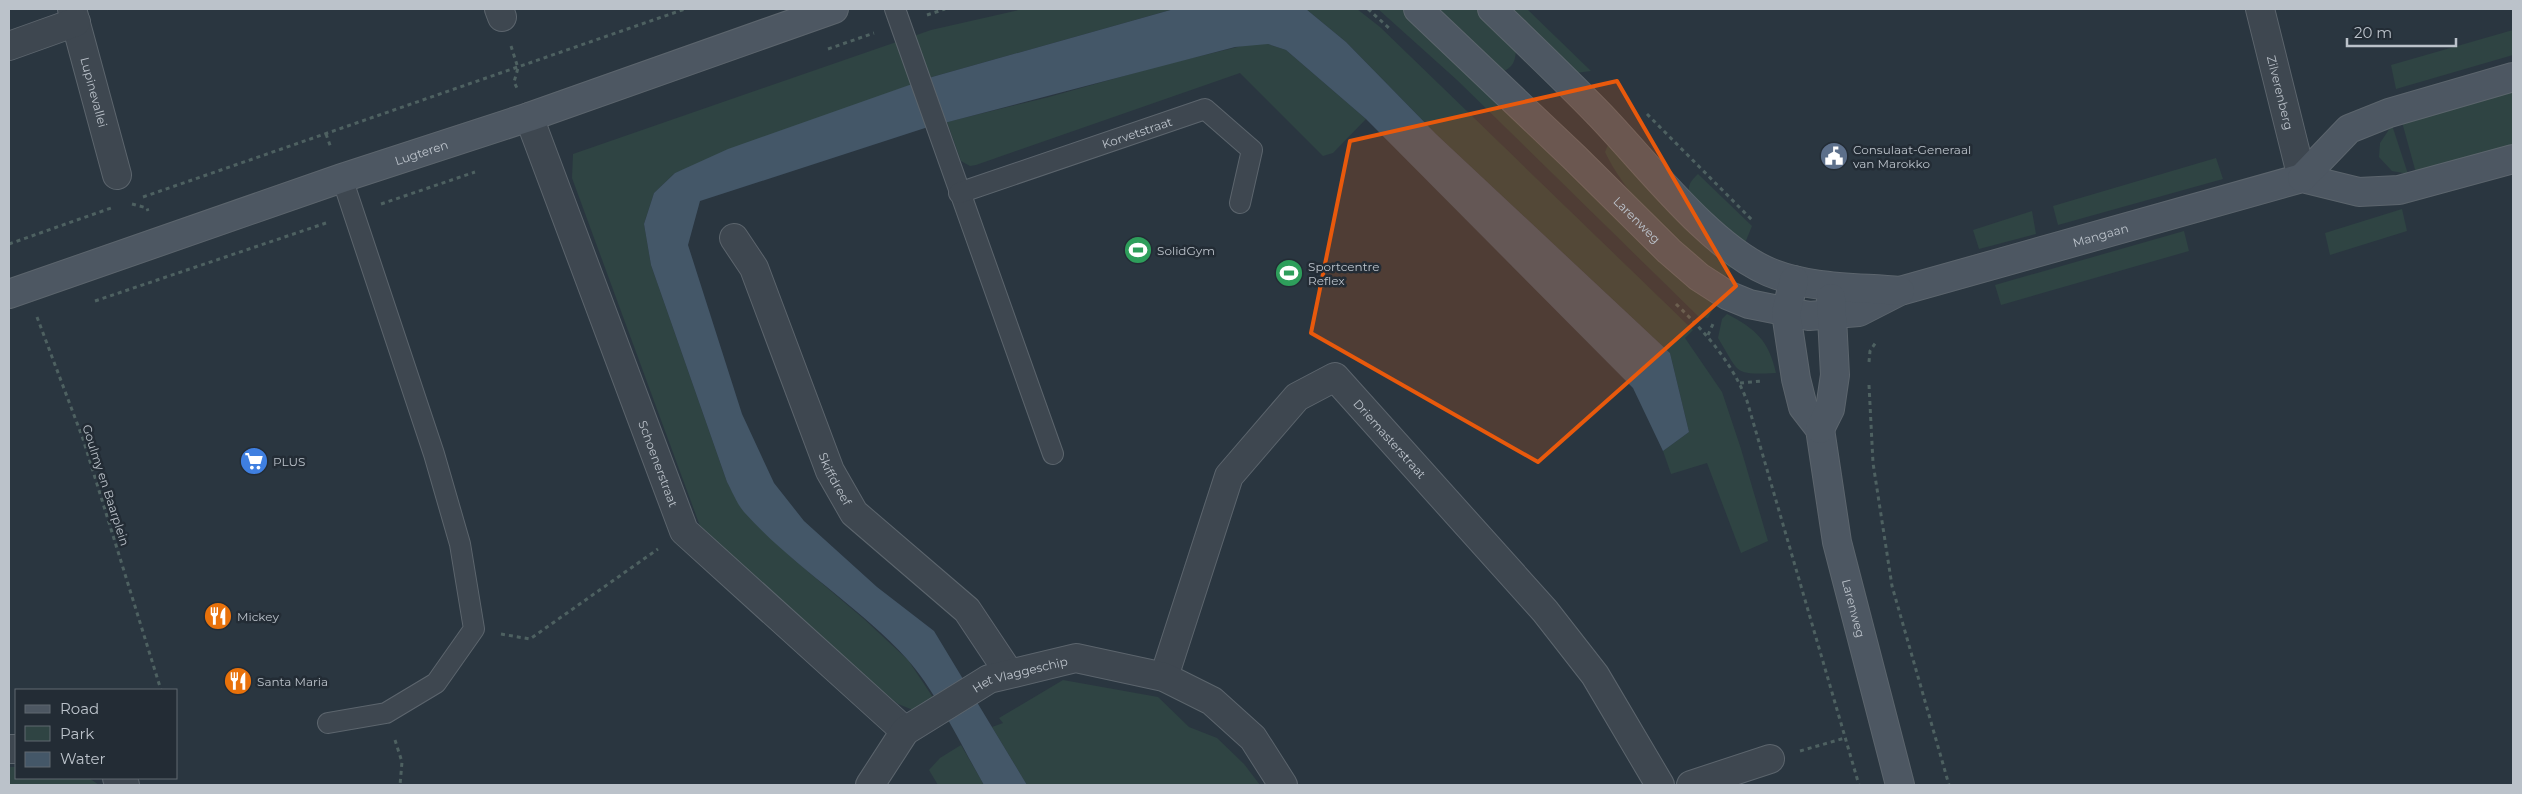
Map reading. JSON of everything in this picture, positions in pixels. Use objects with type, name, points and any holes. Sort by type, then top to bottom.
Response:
[{"type":"street","name":"Lugteren","points":[[18,291],[342,178],[529,117],[834,9]]},
{"type":"street","name":"Larenweg","points":[[1418,9],[1575,158],[1669,251],[1699,277],[1727,295],[1749,304],[1786,313],[1796,378],[1803,407],[1820,429],[1837,542],[1900,785]]},
{"type":"street","points":[[1492,9],[1597,112],[1706,229],[1745,258],[1768,271],[1794,280],[1830,286],[1835,375],[1830,409],[1820,429]]},
{"type":"street","name":"Zilverenberg","points":[[2260,9],[2302,178]]},
{"type":"street","points":[[9,46],[74,15]]},
{"type":"street","name":"Lupinevallei","points":[[74,15],[117,175]]},
{"type":"street","points":[[2302,178],[2349,129],[2389,113],[2513,77]]},
{"type":"street","name":"Schoenerstraat","points":[[529,117],[684,531],[915,725]]},
{"type":"street","name":"Mangaan","points":[[1786,313],[1809,316],[1859,312],[1900,291],[2302,178],[2359,192],[2399,190],[2513,160]]},
{"type":"street","name":"Skiffdreef","points":[[734,238],[754,268],[830,470],[854,513],[966,610],[999,676]]},
{"type":"street","points":[[1786,313],[1794,280]]},
{"type":"street","name":"Mangaan","points":[[1830,286],[1900,291]]},
{"type":"street","name":"Driemasterstraat","points":[[1164,677],[1229,476],[1297,397],[1335,377],[1545,611],[1595,675],[1660,785]]},
{"type":"street","name":"Het Vlaggeschip","points":[[870,785],[915,725],[999,676],[1076,658],[1164,677],[1212,702],[1253,738],[1283,785]]},
{"type":"street","points":[[1691,785],[1770,759]]},
{"type":"lane","points":[[895,9],[1053,454]]},
{"type":"lane","name":"Korvetstraat","points":[[959,193],[1205,109],[1252,150],[1240,203]]},
{"type":"lane","points":[[328,723],[386,713],[436,682],[474,629],[460,544],[434,454],[342,178]]},
{"type":"path","points":[[126,202],[685,9]]},
{"type":"path","points":[[501,13],[518,68],[514,82],[529,117]]},
{"type":"path","points":[[1657,124],[1759,227]]},
{"type":"path","points":[[9,244],[117,206]]},
{"type":"path","name":"Goulmy en Baarplein","points":[[18,291],[83,439],[161,689]]},
{"type":"path","points":[[1708,335],[1740,383],[1859,785]]},
{"type":"path","points":[[1869,366],[1870,351],[1880,337]]},
{"type":"path","points":[[1740,383],[1764,381]]},
{"type":"path","points":[[1868,382],[1873,463],[1892,586],[1949,785]]},
{"type":"path","points":[[474,629],[530,639],[684,531]]},
{"type":"path","points":[[386,713],[402,762],[400,785]]},
{"type":"path","points":[[1770,759],[1845,738]]},
{"type":"highlighted area","points":[[1617,81],[1736,286],[1538,462],[1311,333],[1350,141]]},
{"type":"green space","points":[[1023,9],[1174,9],[932,77],[675,173],[654,193],[644,224],[651,265],[727,482],[743,510],[792,558],[864,619],[908,660],[936,702],[913,710],[898,704],[822,641],[700,526],[572,178],[573,154],[931,30]]},
{"type":"green space","points":[[1306,9],[1357,9],[1380,27],[1693,330],[1685,338],[1722,392],[1768,541],[1741,553],[1707,463],[1671,474],[1663,451],[1689,432],[1670,353],[1436,134],[1346,42]]},
{"type":"green space","points":[[1378,9],[1410,9],[1717,301],[1708,318],[1699,317],[1457,80]]},
{"type":"green space","points":[[1432,9],[1477,9],[1516,46],[1515,59],[1509,68],[1501,72]]},
{"type":"green space","points":[[1505,9],[1527,9],[1591,71],[1576,73]]},
{"type":"green space","points":[[2513,30],[2513,55],[2396,89],[2391,65]]},
{"type":"green space","points":[[1250,44],[1268,44],[1286,50],[1366,119],[1333,153],[1323,156],[1240,73],[976,165],[970,166],[961,161],[947,122],[1049,97],[1159,66]]},
{"type":"green space","points":[[2513,91],[2513,145],[2416,173],[2402,122]]},
{"type":"green space","points":[[2392,125],[2408,174],[2392,171],[2379,157],[2380,143]]},
{"type":"green space","points":[[1608,145],[1699,239],[1731,267],[1723,281],[1673,237],[1642,206],[1628,189],[1605,152]]},
{"type":"green space","points":[[2216,158],[2223,179],[2058,225],[2053,206]]},
{"type":"green space","points":[[1698,174],[1752,226],[1745,243],[1713,219],[1691,197],[1689,186]]},
{"type":"green space","points":[[2402,209],[2407,231],[2330,255],[2325,233]]},
{"type":"green space","points":[[2032,211],[2036,234],[1979,249],[1973,230]]},
{"type":"green space","points":[[2184,231],[2189,251],[2001,305],[1995,285]]},
{"type":"green space","points":[[1727,314],[1746,325],[1760,337],[1769,352],[1776,373],[1752,373],[1739,370],[1718,338],[1722,319]]},
{"type":"green space","points":[[1063,680],[1158,697],[1189,727],[1217,738],[1244,764],[1260,785],[1027,785],[992,727],[1003,723],[999,718]]},
{"type":"green space","points":[[961,745],[984,785],[938,785],[929,770],[940,758]]},
{"type":"green space","points":[[9,767],[15,767],[15,779],[90,779],[99,785],[9,785]]},
{"type":"water","points":[[1174,9],[1306,9],[1346,42],[1436,134],[1670,353],[1689,432],[1663,451],[1633,388],[1366,119],[1286,50],[1268,44],[1235,47],[925,128],[700,201],[688,245],[742,414],[774,483],[804,521],[877,587],[934,631],[1027,785],[984,785],[938,703],[918,672],[907,659],[868,621],[783,551],[739,505],[727,482],[651,265],[644,224],[654,193],[675,173],[728,149],[932,77]]},
{"type":"place","name":"Consulaat-Generaal van Marokko","points":[[1834,156]]},
{"type":"place","name":"SolidGym","points":[[1138,250]]},
{"type":"place","name":"Sportcentre Reflex","points":[[1289,273]]},
{"type":"place","name":"PLUS","points":[[254,461]]},
{"type":"place","name":"Mickey","points":[[218,616]]},
{"type":"place","name":"Santa Maria","points":[[238,681]]}]
